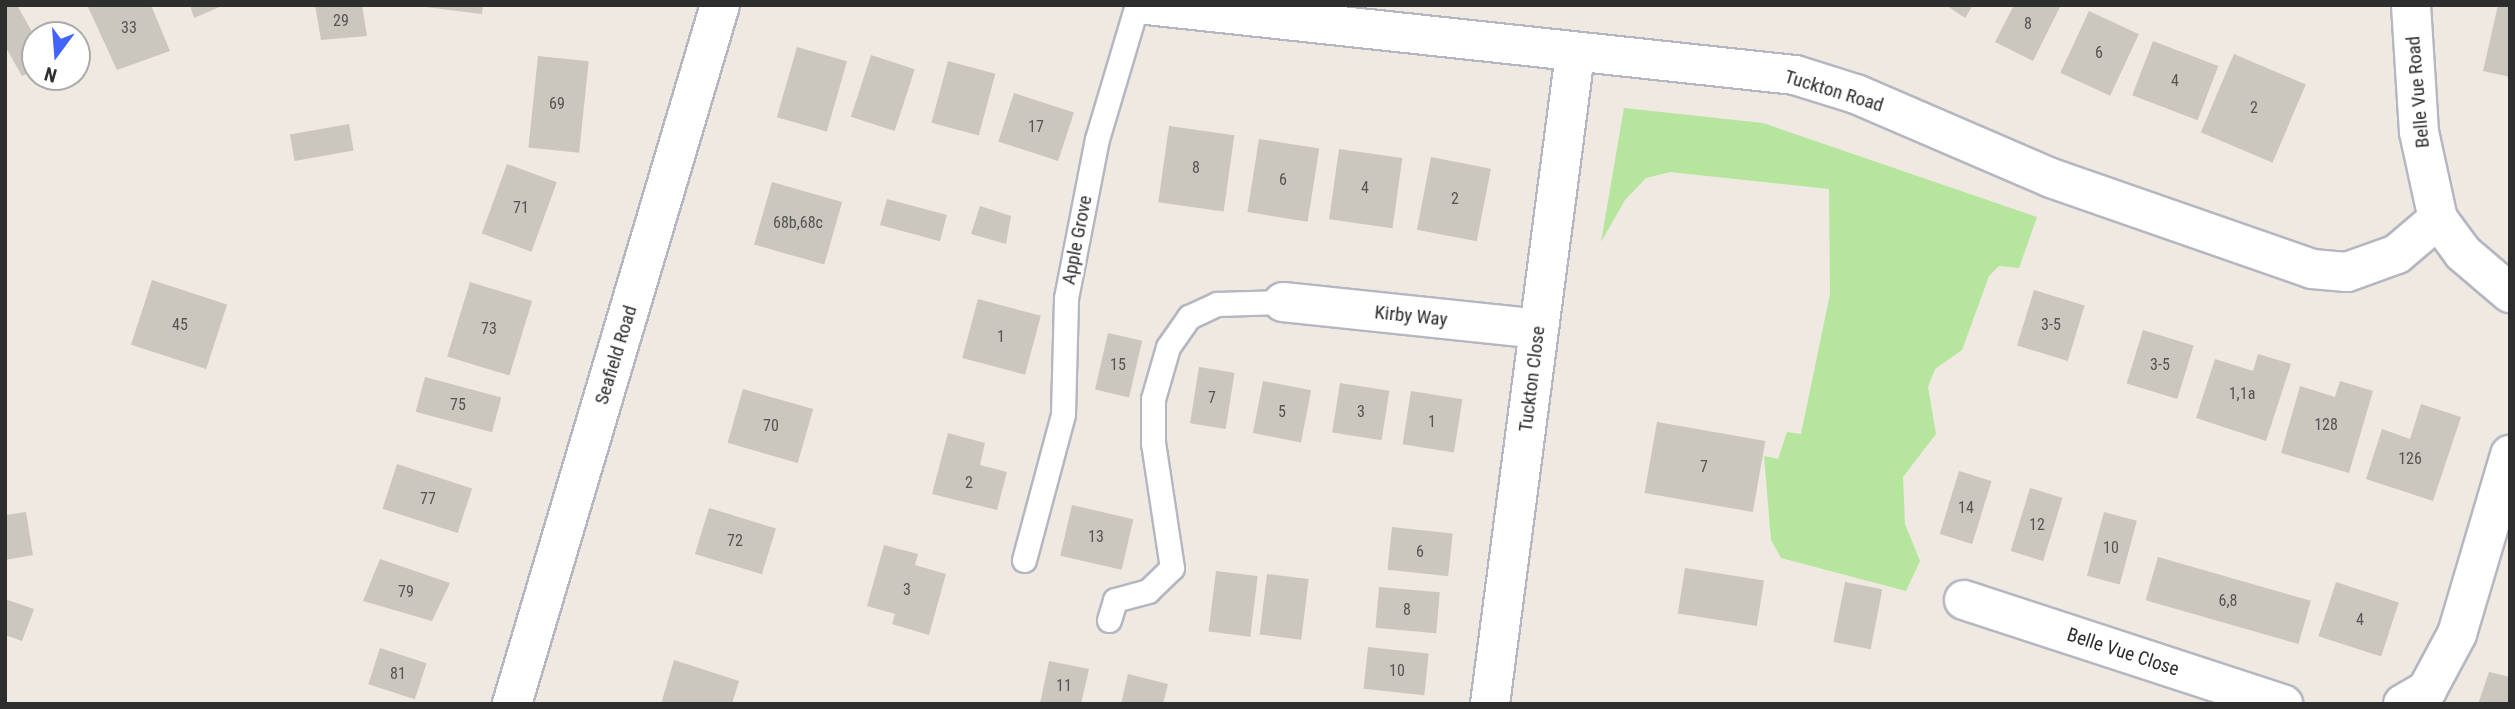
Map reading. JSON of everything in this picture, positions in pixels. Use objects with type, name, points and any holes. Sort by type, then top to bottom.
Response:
[{"type":"street","name":"Seafield Road","points":[[512,704],[720,5]]},
{"type":"street","name":"Tuckton Road","points":[[1147,5],[1294,15],[1575,54],[1795,75],[1856,94],[2051,178],[2312,269],[2347,272],[2397,254],[2438,219]]},
{"type":"street","name":"Belle Vue Road","points":[[2411,5],[2419,132],[2438,219]]},
{"type":"street","name":"Tuckton Close","points":[[1490,704],[1575,54]]},
{"type":"street","points":[[2438,219],[2463,253],[2510,293]]},
{"type":"street","name":"Kirby Way","points":[[1283,302],[1538,329]]},
{"type":"street","points":[[2403,704],[2427,690],[2457,634],[2510,455]]},
{"type":"street","name":"Belle Vue Close","points":[[1964,600],[2283,704]]},
{"type":"lane","name":"Apple Grove","points":[[1024,560],[1063,414],[1070,333],[1066,298],[1097,139],[1137,5]]},
{"type":"lane","points":[[1110,620],[1115,600],[1148,591],[1172,568],[1153,443],[1153,399],[1168,347],[1189,317],[1217,304],[1283,302]]},
{"type":"green space","points":[[1624,108],[1763,123],[2037,217],[2019,268],[1999,266],[1989,276],[1962,350],[1935,369],[1928,387],[1936,434],[1903,477],[1905,524],[1920,561],[1906,591],[1781,558],[1771,540],[1764,456],[1778,459],[1787,432],[1801,434],[1830,294],[1829,189],[1670,172],[1646,178],[1625,200],[1601,242]]},
{"type":"building","points":[[7,5],[17,5],[26,21],[21,21],[21,74],[5,46]]},
{"type":"building","points":[[87,5],[151,5],[170,51],[117,70]]},
{"type":"building","points":[[190,5],[224,5],[194,18]]},
{"type":"building","points":[[315,5],[362,5],[367,36],[321,40]]},
{"type":"building","points":[[425,5],[483,5],[482,14]]},
{"type":"building","points":[[1946,5],[1973,5],[1965,18]]},
{"type":"building","points":[[2014,5],[2061,5],[2033,61],[1995,42]]},
{"type":"building","points":[[2498,5],[2510,5],[2510,77],[2483,71]]},
{"type":"building","points":[[2089,11],[2139,34],[2110,96],[2060,73]]},
{"type":"building","points":[[2153,41],[2218,66],[2198,120],[2132,95]]},
{"type":"building","points":[[797,47],[847,61],[827,132],[777,117]]},
{"type":"building","points":[[2234,54],[2306,84],[2273,163],[2201,132]]},
{"type":"building","points":[[871,55],[915,69],[895,131],[851,117]]},
{"type":"building","points":[[538,56],[589,61],[579,153],[528,147]]},
{"type":"building","points":[[948,61],[995,74],[979,136],[931,123]]},
{"type":"building","points":[[1014,93],[1074,112],[1058,161],[998,142]]},
{"type":"building","points":[[349,124],[354,151],[295,161],[290,134]]},
{"type":"building","points":[[1169,126],[1234,135],[1224,211],[1158,202]]},
{"type":"building","points":[[1259,139],[1319,149],[1308,222],[1247,212]]},
{"type":"building","points":[[1339,149],[1402,158],[1392,228],[1329,219]]},
{"type":"building","points":[[1431,157],[1491,169],[1477,241],[1417,230]]},
{"type":"building","points":[[507,164],[557,182],[531,252],[482,234]]},
{"type":"building","points":[[772,182],[842,202],[824,265],[754,244]]},
{"type":"building","points":[[887,199],[947,215],[940,241],[880,225]]},
{"type":"building","points":[[980,206],[1011,216],[1006,244],[971,234]]},
{"type":"building","points":[[152,280],[227,304],[206,369],[131,345]]},
{"type":"building","points":[[470,282],[532,301],[509,376],[447,357]]},
{"type":"building","points":[[2034,290],[2085,305],[2068,361],[2017,345]]},
{"type":"building","points":[[978,299],[1041,316],[1025,375],[962,358]]},
{"type":"building","points":[[2143,330],[2194,345],[2177,399],[2127,384]]},
{"type":"building","points":[[1108,333],[1142,341],[1129,397],[1095,390]]},
{"type":"building","points":[[2258,354],[2291,364],[2266,441],[2196,418],[2215,359],[2253,371]]},
{"type":"building","points":[[1199,367],[1235,373],[1226,429],[1190,423]]},
{"type":"building","points":[[425,377],[501,397],[492,432],[416,412]]},
{"type":"building","points":[[1263,381],[1311,390],[1301,442],[1253,433]]},
{"type":"building","points":[[2340,381],[2373,391],[2349,473],[2281,453],[2300,386],[2335,397]]},
{"type":"building","points":[[1340,383],[1389,391],[1382,440],[1332,432]]},
{"type":"building","points":[[743,389],[813,409],[798,463],[728,443]]},
{"type":"building","points":[[1411,391],[1462,399],[1454,452],[1403,444]]},
{"type":"building","points":[[2421,404],[2461,417],[2433,501],[2366,479],[2382,429],[2410,439]]},
{"type":"building","points":[[1657,422],[1765,441],[1753,512],[1644,493]]},
{"type":"building","points":[[948,433],[985,443],[980,465],[1007,472],[997,510],[932,494]]},
{"type":"building","points":[[397,464],[472,488],[458,533],[382,509]]},
{"type":"building","points":[[1959,471],[1992,481],[1972,544],[1940,534]]},
{"type":"building","points":[[2030,488],[2063,498],[2043,561],[2011,551]]},
{"type":"building","points":[[1072,505],[1133,519],[1122,570],[1060,556]]},
{"type":"building","points":[[709,508],[776,528],[762,574],[695,554]]},
{"type":"building","points":[[26,512],[33,555],[5,560],[5,515]]},
{"type":"building","points":[[2104,512],[2137,521],[2120,585],[2087,576]]},
{"type":"building","points":[[1392,527],[1453,533],[1448,576],[1388,570]]},
{"type":"building","points":[[884,545],[918,554],[915,565],[946,574],[929,635],[892,624],[895,614],[867,606]]},
{"type":"building","points":[[2158,557],[2311,601],[2298,644],[2146,600]]},
{"type":"building","points":[[380,559],[450,583],[432,621],[363,601]]},
{"type":"building","points":[[1685,568],[1764,581],[1757,626],[1678,613]]},
{"type":"building","points":[[1216,571],[1258,576],[1250,637],[1209,632]]},
{"type":"building","points":[[1267,574],[1309,579],[1301,640],[1260,635]]},
{"type":"building","points":[[1845,582],[1882,589],[1871,649],[1833,642]]},
{"type":"building","points":[[2336,582],[2399,602],[2381,657],[2318,636]]},
{"type":"building","points":[[1379,587],[1440,592],[1436,633],[1375,628]]},
{"type":"building","points":[[5,599],[34,609],[22,641],[5,635]]},
{"type":"building","points":[[1368,647],[1429,653],[1424,695],[1364,689]]},
{"type":"building","points":[[380,648],[427,663],[415,699],[368,684]]},
{"type":"building","points":[[674,660],[739,681],[732,704],[661,704]]},
{"type":"building","points":[[1049,661],[1089,669],[1081,704],[1040,704]]},
{"type":"building","points":[[2489,672],[2510,677],[2510,704],[2478,704]]},
{"type":"building","points":[[1128,674],[1168,684],[1163,704],[1121,704]]}]
